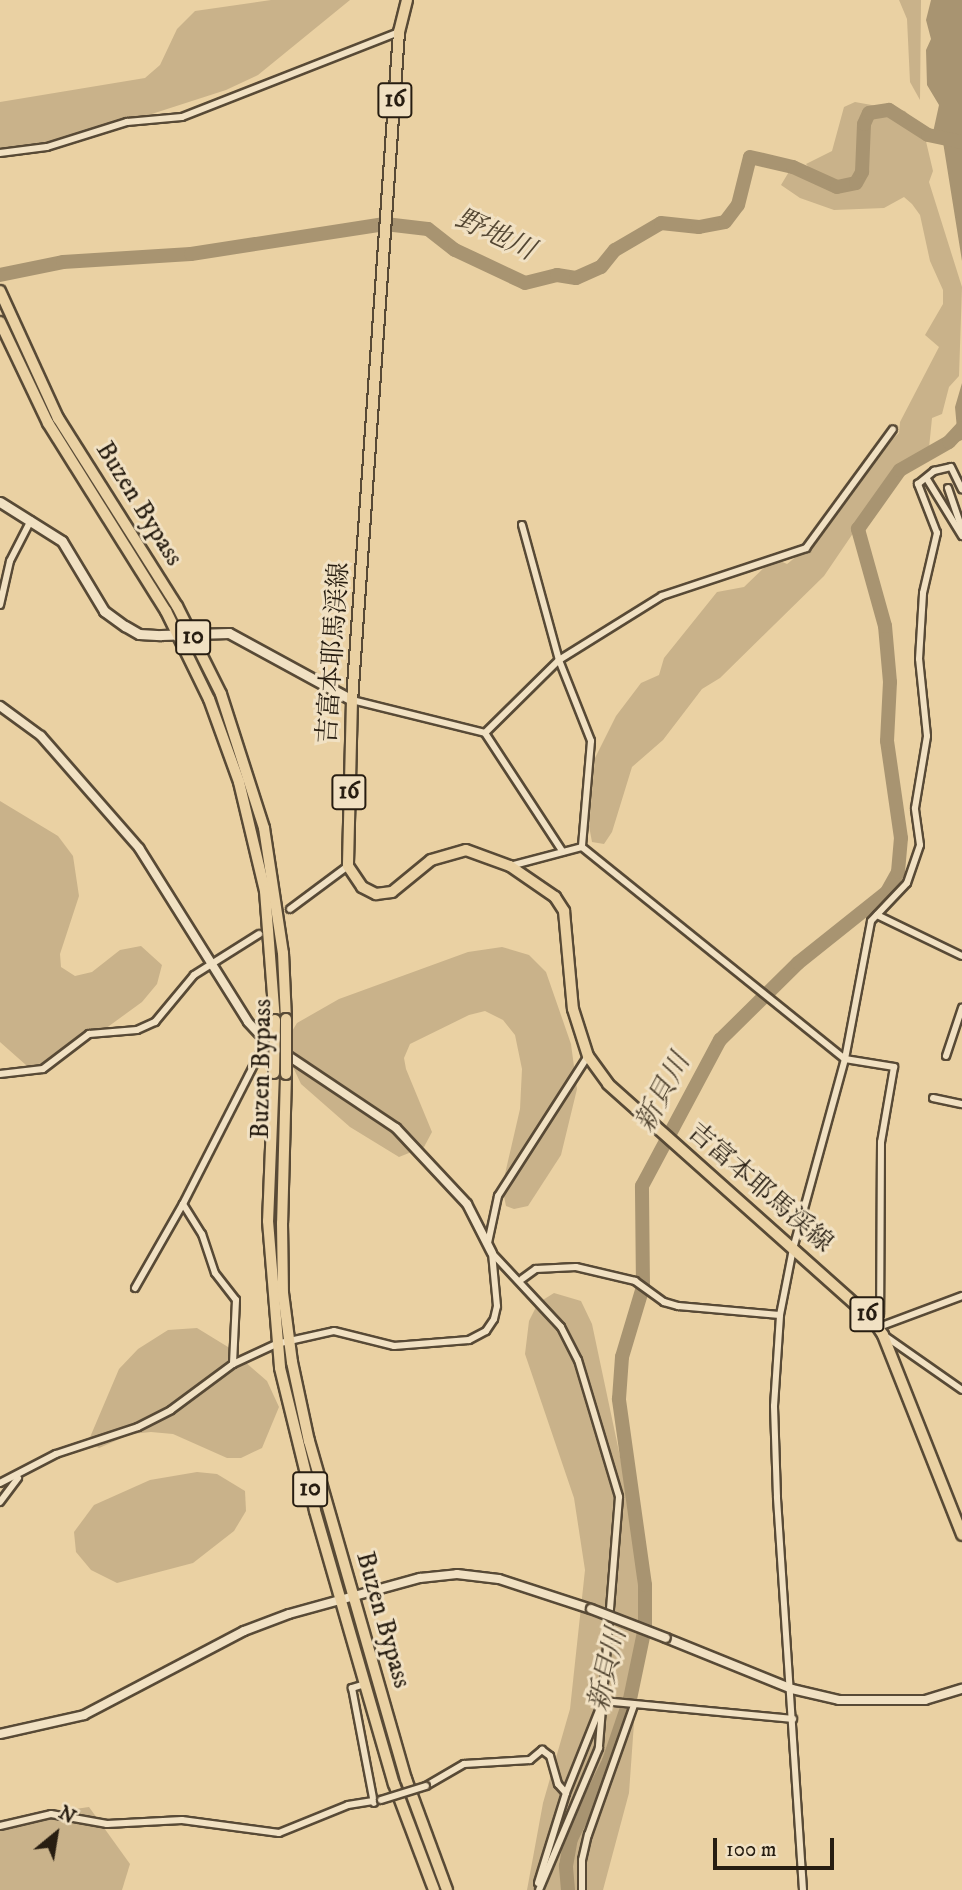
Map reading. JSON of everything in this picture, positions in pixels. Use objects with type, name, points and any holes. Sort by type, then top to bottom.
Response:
[{"type":"main road","name":"吉富本耶馬渓線","points":[[407,0],[399,32],[352,700],[348,866],[362,887],[376,894],[392,892],[431,860],[450,852],[466,850],[510,866],[542,885],[564,911],[573,1009],[588,1056],[608,1084],[879,1328],[962,1535]]},
{"type":"main road","name":"Buzen Bypass","points":[[0,290],[58,418],[191,633],[230,717],[264,828],[282,940],[281,1019],[274,1073],[268,1221],[276,1344],[297,1444],[365,1684],[394,1784],[434,1890]]},
{"type":"main road","name":"Buzen Bypass","points":[[0,322],[48,423],[178,634],[222,733],[253,830],[265,891],[286,1074],[282,1223],[290,1342],[309,1441],[353,1597],[416,1813],[447,1890]]},
{"type":"main road","points":[[0,502],[62,541],[104,611],[139,634],[229,633],[247,640],[352,700]]},
{"type":"street","points":[[0,153],[47,147],[127,122],[182,117],[399,32]]},
{"type":"street","points":[[485,733],[559,660],[662,596],[806,548],[893,429]]},
{"type":"street","points":[[803,1890],[774,1406],[780,1315],[793,1249],[845,1059],[871,921],[907,883],[920,845],[915,808],[927,736],[919,659],[923,593],[937,533],[919,491],[919,480],[927,479],[934,471],[951,467],[962,490]]},
{"type":"street","points":[[927,479],[962,536]]},
{"type":"street","points":[[948,488],[962,529]]},
{"type":"street","points":[[0,604],[10,561],[31,520]]},
{"type":"street","points":[[522,525],[559,660],[592,741],[582,847]]},
{"type":"street","points":[[352,700],[485,733],[563,852]]},
{"type":"street","points":[[0,706],[41,736],[139,848],[209,966],[266,1041],[396,1128],[467,1204],[492,1253],[497,1306],[494,1319],[486,1331],[469,1340],[394,1346],[334,1331],[276,1344],[233,1364],[171,1410],[138,1427],[56,1454],[19,1477],[0,1483]]},
{"type":"street","points":[[510,866],[582,847]]},
{"type":"street","points":[[582,847],[845,1059],[894,1067],[881,1142],[879,1328]]},
{"type":"street","points":[[290,909],[348,866]]},
{"type":"street","points":[[877,915],[962,956]]},
{"type":"street","points":[[0,1074],[43,1069],[89,1034],[136,1030],[155,1022],[194,975],[259,934]]},
{"type":"street","points":[[946,1056],[962,1008]]},
{"type":"street","points":[[135,1288],[183,1204],[266,1041]]},
{"type":"street","points":[[488,1243],[498,1196],[588,1056]]},
{"type":"street","points":[[933,1098],[962,1104]]},
{"type":"street","points":[[183,1204],[202,1234],[215,1273],[236,1300],[233,1364]]},
{"type":"street","points":[[492,1253],[522,1279],[561,1327],[578,1360],[619,1497],[620,1515],[611,1558],[603,1702],[592,1771],[537,1890]]},
{"type":"street","points":[[522,1279],[537,1269],[576,1267],[635,1281],[678,1306],[780,1315]]},
{"type":"street","points":[[879,1328],[962,1296]]},
{"type":"street","points":[[879,1328],[962,1390]]},
{"type":"street","points":[[0,1502],[19,1477]]},
{"type":"street","points":[[0,1734],[84,1715],[244,1631],[420,1578],[457,1574],[530,1586],[792,1689],[839,1700],[901,1702],[960,1691]]},
{"type":"street","points":[[365,1684],[352,1688],[378,1802]]},
{"type":"street","points":[[603,1702],[793,1719]]},
{"type":"street","points":[[537,1890],[566,1793],[588,1742],[595,1713],[603,1702]]},
{"type":"street","points":[[582,1890],[582,1860],[634,1704]]},
{"type":"street","points":[[0,1826],[51,1814],[107,1824],[183,1820],[279,1833],[348,1805],[378,1802],[426,1786],[464,1764],[530,1760],[542,1750],[550,1756],[558,1784],[566,1793]]},
{"type":"shaded area","points":[[271,0],[350,0],[258,75],[226,90],[65,142],[0,148],[0,102],[145,78],[160,65],[177,29],[195,11]]},
{"type":"shaded area","points":[[899,0],[921,0],[920,100],[910,82],[907,19]]},
{"type":"shaded area","points":[[931,0],[962,0],[962,261],[943,142],[932,137],[939,105],[927,85],[926,50],[931,39],[926,20]]},
{"type":"shaded area","points":[[855,102],[905,111],[924,133],[933,171],[929,182],[962,287],[959,376],[949,387],[942,414],[932,418],[929,448],[922,459],[905,462],[896,470],[824,576],[720,678],[702,689],[663,740],[632,767],[612,832],[604,844],[592,842],[589,826],[595,758],[616,716],[641,683],[659,675],[664,658],[717,592],[744,587],[768,564],[778,560],[787,564],[816,541],[855,480],[863,477],[872,458],[899,433],[900,422],[939,347],[925,335],[943,304],[943,290],[930,261],[920,215],[912,204],[904,197],[884,208],[834,210],[800,198],[781,185],[790,170],[810,169],[806,164],[832,151],[844,107]]},
{"type":"shaded area","points":[[962,383],[962,440],[944,448],[941,444],[957,429],[955,407]]},
{"type":"shaded area","points":[[0,801],[58,836],[73,856],[79,896],[60,954],[61,967],[75,976],[92,972],[120,950],[141,946],[162,965],[157,984],[142,1002],[61,1061],[35,1073],[0,1042]]},
{"type":"shaded area","points":[[502,947],[529,955],[546,972],[571,1044],[577,1089],[561,1155],[528,1206],[514,1209],[506,1206],[502,1187],[520,1109],[522,1069],[515,1035],[503,1020],[485,1011],[469,1015],[410,1044],[404,1058],[406,1069],[432,1132],[424,1147],[399,1157],[350,1127],[301,1084],[283,1046],[297,1023],[339,999],[468,952]]},
{"type":"shaded area","points":[[554,1293],[581,1301],[592,1324],[636,1532],[640,1639],[629,1793],[603,1890],[527,1890],[543,1803],[570,1709],[585,1570],[574,1498],[525,1354],[529,1321],[538,1303]]},
{"type":"shaded area","points":[[197,1328],[228,1347],[267,1381],[279,1407],[262,1448],[241,1458],[227,1458],[173,1434],[151,1432],[131,1434],[99,1448],[88,1442],[119,1369],[138,1349],[168,1330]]},
{"type":"shaded area","points":[[197,1472],[217,1474],[245,1491],[246,1511],[234,1531],[193,1563],[117,1583],[91,1570],[76,1552],[74,1532],[94,1505],[150,1480]]},
{"type":"shaded area","points":[[89,1807],[130,1864],[122,1890],[0,1890],[0,1820]]},
{"type":"waterway","name":"野地川","points":[[0,275],[63,262],[191,254],[385,224],[428,229],[455,250],[525,283],[557,275],[576,278],[601,267],[615,250],[661,223],[699,227],[725,222],[738,205],[750,157],[793,167],[837,187],[856,183],[862,172],[864,124],[869,113],[889,110],[928,135],[962,142]]},
{"type":"waterway","name":"新貝川","points":[[568,1890],[566,1866],[571,1839],[609,1761],[630,1699],[645,1627],[645,1585],[619,1399],[622,1357],[643,1287],[642,1186],[720,1040],[798,963],[887,892],[898,872],[901,838],[887,741],[890,682],[885,626],[858,529],[900,470],[949,442],[962,428]]}]
